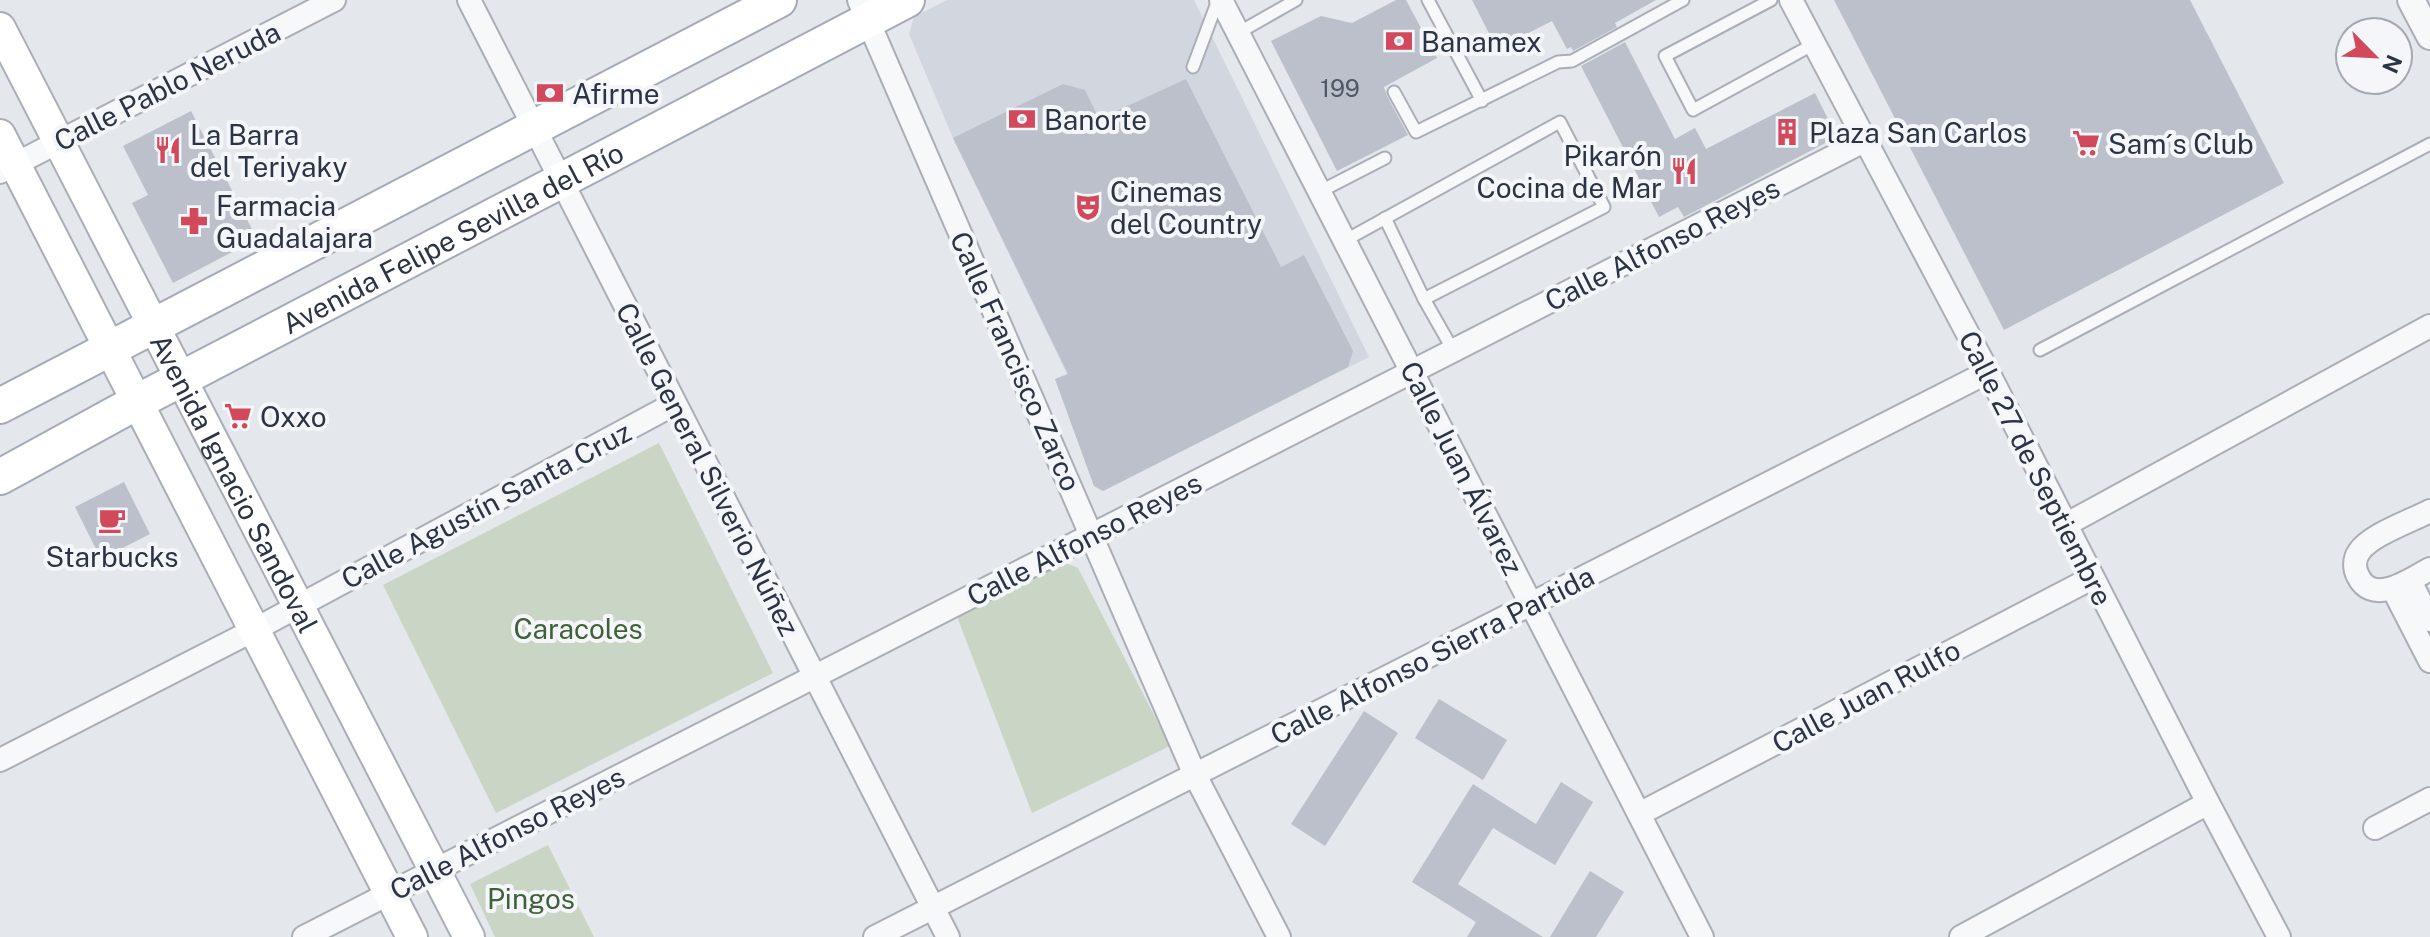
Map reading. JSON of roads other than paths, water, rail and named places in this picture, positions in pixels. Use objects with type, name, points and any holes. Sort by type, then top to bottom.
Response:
[{"type":"main road","name":"Avenida Felipe Sevilla del Río","points":[[0,406],[779,0]]},
{"type":"main road","name":"Avenida Felipe Sevilla del Río","points":[[0,477],[137,402],[561,182],[863,10],[907,0]]},
{"type":"main road","name":"Avenida Ignacio Sandoval","points":[[0,28],[469,937]]},
{"type":"main road","name":"Avenida Ignacio Sandoval","points":[[0,135],[8,168],[110,348],[412,937]]},
{"type":"street","name":"Calle Pablo Neruda","points":[[8,168],[334,0]]},
{"type":"street","name":"Calle General Silverio Núñez","points":[[469,0],[948,937]]},
{"type":"street","name":"Calle Juan Álvarez","points":[[1219,0],[1702,937]]},
{"type":"street","name":"Calle 27 de Septiembre","points":[[1791,0],[1988,372],[2279,937]]},
{"type":"street","points":[[2411,0],[2430,36]]},
{"type":"street","name":"Calle Francisco Zarco","points":[[863,10],[1195,775],[1279,937]]},
{"type":"street","name":"Calle Alfonso Reyes","points":[[304,937],[1864,141]]},
{"type":"street","points":[[2067,524],[2430,326]]},
{"type":"street","name":"Calle Alfonso Sierra Partida","points":[[875,937],[1988,372]]},
{"type":"street","name":"Calle Agustín Santa Cruz","points":[[0,760],[254,630],[674,404]]},
{"type":"street","points":[[2430,511],[2369,542],[2356,558],[2357,575],[2366,586],[2376,590],[2402,585],[2430,569]]},
{"type":"street","name":"Calle Juan Rulfo","points":[[1639,814],[2092,578]]},
{"type":"street","points":[[2402,585],[2430,620]]},
{"type":"street","points":[[2402,585],[2429,659]]},
{"type":"street","points":[[2375,828],[2430,799]]},
{"type":"street","points":[[1961,937],[2208,803]]},
{"type":"lane","points":[[1193,67],[1219,0]]},
{"type":"lane","points":[[1428,0],[1482,101]]},
{"type":"lane","points":[[1394,92],[1416,132],[1558,62],[1572,61],[1683,0]]},
{"type":"lane","points":[[1771,0],[1665,56],[1693,110],[1814,44]]},
{"type":"lane","points":[[1238,33],[1289,2]]},
{"type":"lane","points":[[1344,241],[1560,122],[1604,207],[1424,299]]},
{"type":"lane","points":[[2040,350],[2430,144]]},
{"type":"lane","points":[[1319,192],[1385,158]]},
{"type":"lane","points":[[1385,218],[1424,299],[1453,350]]},
{"type":"place","name":"Banamex","points":[[1399,41]]},
{"type":"place","name":"Afirme","points":[[550,93]]},
{"type":"place","name":"Banorte","points":[[1022,119]]},
{"type":"place","name":"Plaza San Carlos","points":[[1787,132]]},
{"type":"place","name":"Sam´s Club","points":[[2086,143]]},
{"type":"place","name":"La Barra del Teriyaky","points":[[168,150]]},
{"type":"place","name":"Pikarón Cocina de Mar","points":[[1684,171]]},
{"type":"place","name":"Cinemas del Country","points":[[1088,207]]},
{"type":"place","name":"Farmacia Guadalajara","points":[[194,221]]},
{"type":"place","name":"Oxxo","points":[[238,416]]},
{"type":"place","name":"Starbucks","points":[[112,520]]},
{"type":"park label","name":"Caracoles","points":[[578,628]]},
{"type":"park label","name":"Pingos","points":[[531,898]]}]
